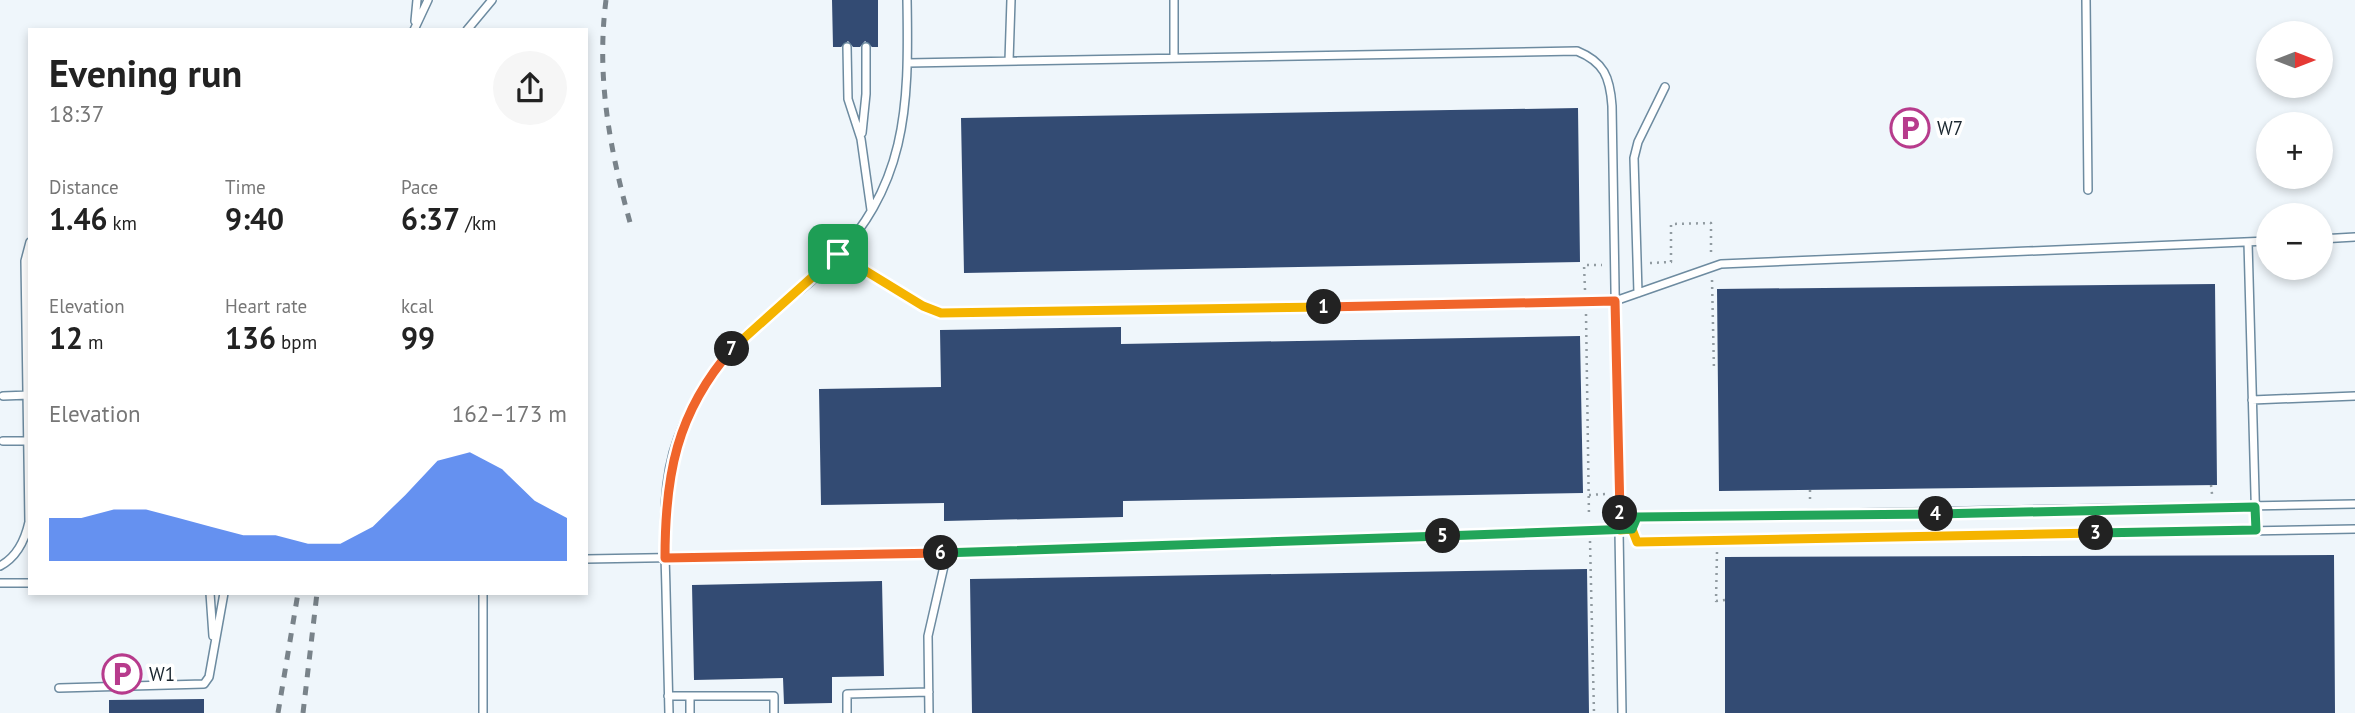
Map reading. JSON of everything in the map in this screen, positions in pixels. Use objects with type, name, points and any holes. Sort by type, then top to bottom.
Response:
[{"type":"lane","points":[[414,28],[417,0]]},
{"type":"lane","points":[[414,28],[428,0]]},
{"type":"lane","points":[[469,28],[492,0]]},
{"type":"lane","points":[[669,713],[665,558],[669,480],[677,441],[712,372],[737,343],[838,254],[857,234],[871,210],[893,164],[903,134],[908,63],[907,0]]},
{"type":"lane","points":[[1009,61],[1011,0]]},
{"type":"lane","points":[[1174,0],[1174,58]]},
{"type":"lane","points":[[2086,0],[2088,190]]},
{"type":"lane","points":[[847,47],[848,99],[861,139],[871,210]]},
{"type":"lane","points":[[861,139],[866,94],[866,47]]},
{"type":"lane","points":[[908,63],[1577,51],[1592,57],[1608,77],[1611,90],[1622,713]]},
{"type":"lane","points":[[1638,293],[1634,158],[1638,142],[1665,87]]},
{"type":"lane","points":[[2333,238],[2355,237]]},
{"type":"lane","points":[[2248,242],[2256,530]]},
{"type":"lane","points":[[838,254],[923,306],[941,313],[1615,301],[1721,264],[2256,242]]},
{"type":"lane","points":[[28,250],[25,261],[28,306]]},
{"type":"lane","points":[[3,396],[28,395]]},
{"type":"lane","points":[[2252,400],[2355,396]]},
{"type":"lane","points":[[3,441],[28,441]]},
{"type":"lane","points":[[2355,504],[1637,517],[1632,529],[1637,542],[2355,529]]},
{"type":"lane","points":[[0,566],[17,551],[26,537],[28,527]]},
{"type":"lane","points":[[588,559],[947,553],[1632,529]]},
{"type":"lane","points":[[929,713],[928,636],[947,553]]},
{"type":"lane","points":[[0,583],[28,583]]},
{"type":"lane","points":[[210,595],[214,654]]},
{"type":"lane","points":[[59,688],[204,684],[209,677],[224,595]]},
{"type":"lane","points":[[483,713],[484,595]]},
{"type":"lane","points":[[847,713],[847,694],[929,692]]},
{"type":"lane","points":[[668,696],[774,696],[774,713]]},
{"type":"lane","points":[[690,696],[690,713]]},
{"type":"path","points":[[1718,541],[1716,601],[1725,600]]},
{"type":"building","points":[[832,0],[878,0],[878,47],[872,47],[865,41],[860,47],[853,47],[848,41],[841,47],[833,47]]},
{"type":"building","points":[[1578,108],[1580,262],[964,273],[961,118]]},
{"type":"building","points":[[2215,284],[2217,485],[1719,491],[1717,289]]},
{"type":"building","points":[[1121,327],[1121,344],[1580,336],[1583,493],[1123,501],[1123,517],[944,521],[944,503],[821,505],[819,389],[941,387],[940,330]]},
{"type":"building","points":[[2334,555],[2335,713],[1725,713],[1725,557]]},
{"type":"building","points":[[1587,569],[1589,713],[972,713],[970,579]]},
{"type":"building","points":[[882,581],[884,676],[832,677],[832,703],[784,704],[783,678],[694,680],[692,585]]},
{"type":"building","points":[[204,699],[204,713],[109,713],[109,700]]},
{"type":"railway","points":[[606,0],[603,58],[607,114],[631,226]]},
{"type":"railway","points":[[278,713],[298,595]]},
{"type":"railway","points":[[303,713],[317,595]]},
{"type":"place","name":"W7","points":[[1910,128]]},
{"type":"place","name":"W1","points":[[122,674]]},
{"type":"route","points":[[838,254],[825,269],[737,343],[712,372],[677,441],[665,517],[665,558],[947,553],[1620,530],[1632,529],[1633,520],[1637,517],[2255,507],[2256,530],[1637,542],[1632,529],[1620,530],[1615,301],[941,313],[923,306],[838,254]]}]
